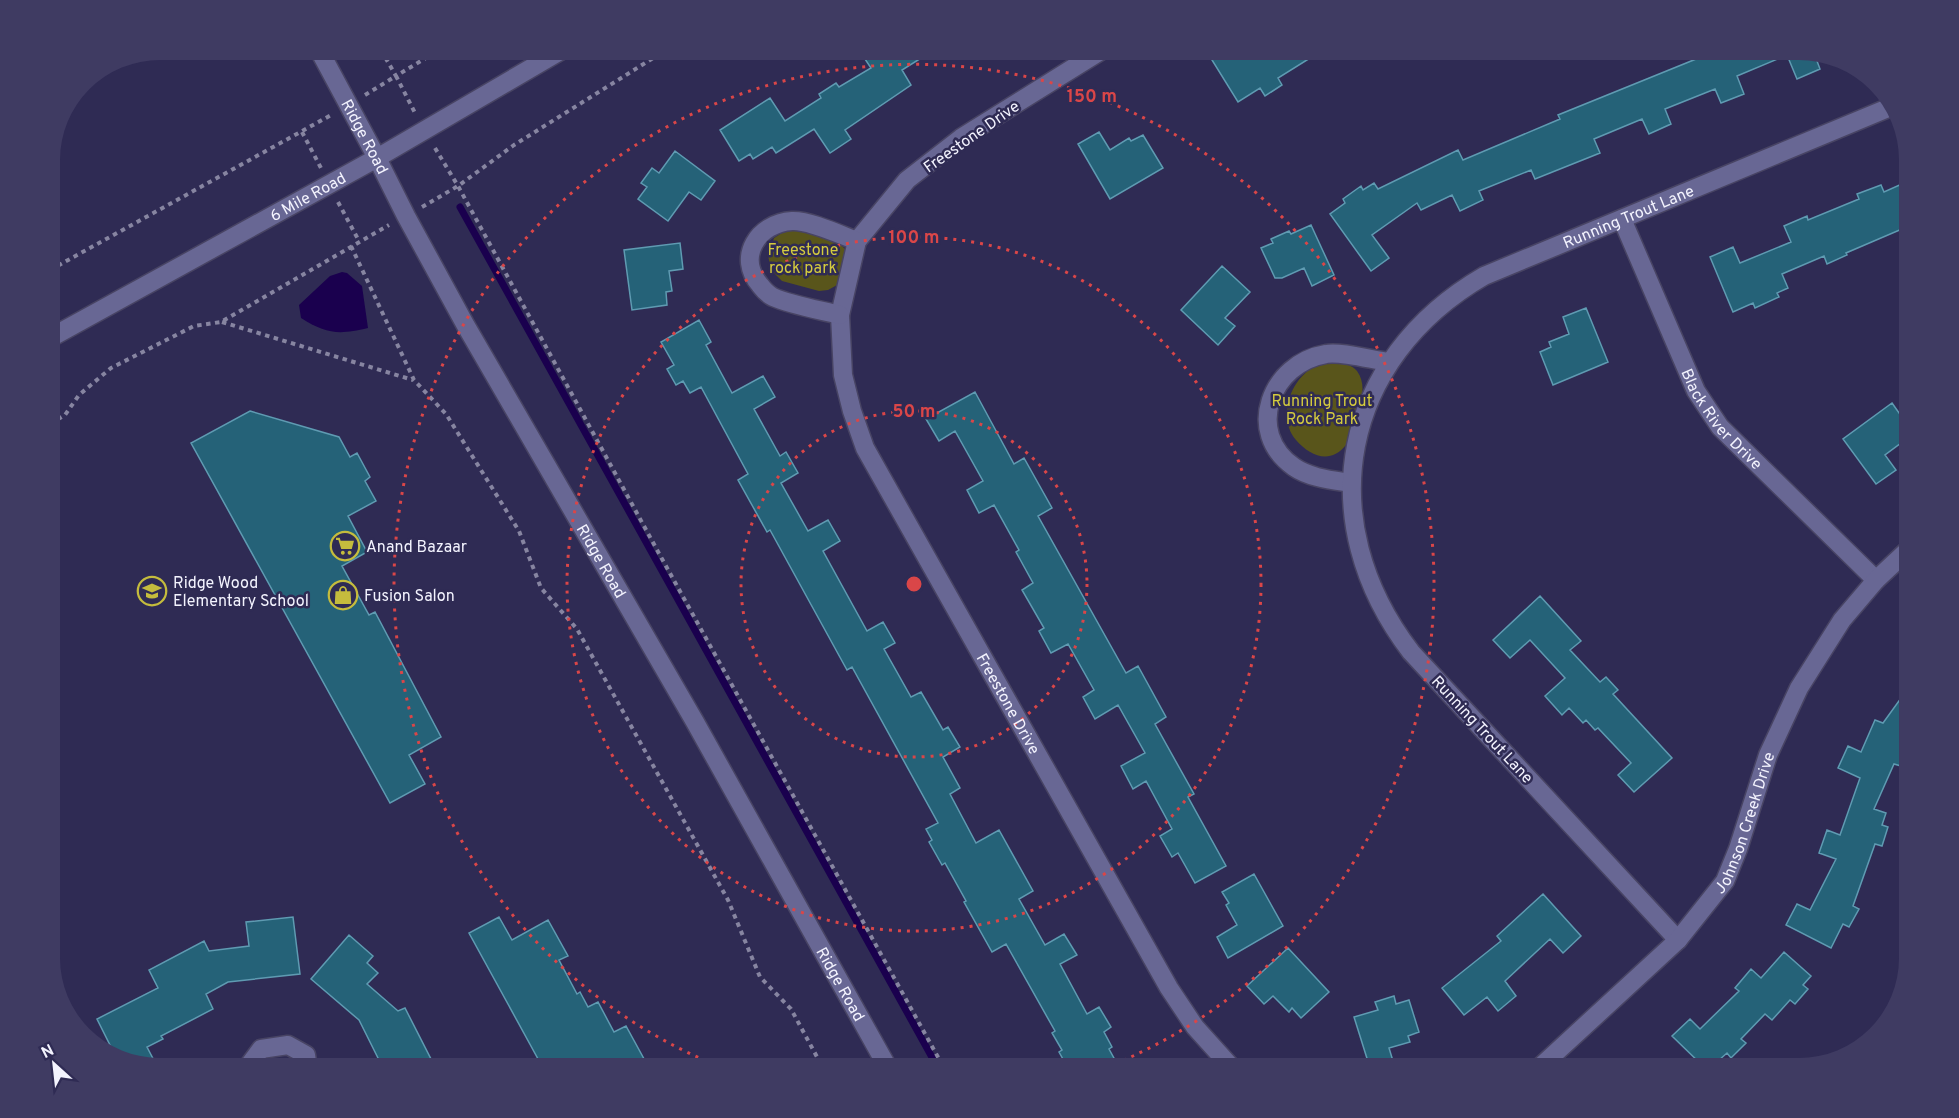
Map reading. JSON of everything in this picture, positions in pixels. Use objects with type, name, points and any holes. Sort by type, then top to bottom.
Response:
[{"type":"street","name":"Ridge Road","points":[[324,60],[466,326],[695,722],[882,1058]]},
{"type":"street","name":"6 Mile Road","points":[[60,332],[377,158],[545,60]]},
{"type":"street","name":"Freestone Drive","points":[[1086,60],[962,138],[907,180],[857,241],[840,315],[843,375],[852,411],[866,448],[1169,988],[1216,1058]]},
{"type":"street","name":"Running Trout Lane","points":[[1678,940],[1395,631],[1378,600],[1360,550],[1352,511],[1351,483],[1355,452],[1371,396],[1389,362],[1418,326],[1467,285],[1885,109]]},
{"type":"street","name":"Black River Drive","points":[[1623,219],[1695,391],[1708,411],[1720,427],[1876,580]]},
{"type":"street","points":[[840,315],[772,297],[761,287],[750,269],[750,254],[753,244],[762,233],[774,225],[794,220],[825,228],[857,241]]},
{"type":"street","points":[[1351,483],[1314,475],[1296,468],[1283,457],[1277,450],[1270,433],[1268,421],[1272,395],[1288,371],[1298,363],[1312,357],[1329,353],[1389,362]]},
{"type":"street","name":"Johnson Creek Drive","points":[[1550,1058],[1678,940],[1725,881],[1738,849],[1768,755],[1799,688],[1842,620],[1876,580],[1899,558]]},
{"type":"street","points":[[254,1058],[261,1049],[288,1045],[306,1055],[307,1058]]},
{"type":"path","points":[[387,60],[938,1058]]},
{"type":"path","points":[[60,264],[349,105],[422,60]]},
{"type":"path","points":[[60,418],[65,415],[79,395],[111,368],[194,326],[222,322],[458,186],[514,145],[650,60]]},
{"type":"path","points":[[351,246],[414,380],[446,414],[519,531],[541,588],[577,629],[728,900],[760,977],[791,1009],[818,1058]]},
{"type":"path","points":[[222,322],[414,380]]},
{"type":"green space","name":"Freestone rock park","points":[[795,228],[835,239],[845,249],[848,266],[839,284],[828,290],[819,291],[782,281],[774,273],[768,255],[774,238]]},
{"type":"green space","name":"Running Trout Rock Park","points":[[1337,362],[1351,366],[1357,371],[1363,389],[1361,402],[1348,442],[1333,455],[1320,456],[1307,450],[1296,440],[1287,419],[1287,407],[1290,395],[1303,375],[1323,363]]},
{"type":"shaded area","points":[[342,272],[347,273],[362,286],[368,328],[349,332],[333,332],[301,318],[299,305],[330,276]]},
{"type":"building","points":[[866,60],[918,60],[902,70],[911,85],[845,130],[851,139],[830,153],[814,129],[776,153],[772,147],[753,159],[750,154],[739,161],[720,130],[770,98],[785,121],[821,98],[819,94],[836,83],[839,87],[871,68]]},
{"type":"building","points":[[1212,60],[1307,60],[1278,78],[1282,85],[1265,96],[1260,88],[1238,102]]},
{"type":"building","points":[[1694,60],[1775,60],[1737,76],[1744,94],[1721,103],[1715,89],[1665,109],[1671,124],[1649,134],[1642,119],[1594,139],[1600,153],[1535,179],[1531,170],[1479,191],[1483,200],[1460,211],[1452,195],[1421,210],[1417,203],[1372,235],[1389,258],[1371,271],[1330,214],[1345,203],[1343,199],[1361,186],[1363,190],[1374,183],[1378,189],[1458,150],[1463,160],[1560,119],[1558,115]]},
{"type":"building","points":[[1789,60],[1817,62],[1820,69],[1797,79]]},
{"type":"building","points":[[1099,132],[1110,150],[1129,138],[1131,141],[1143,135],[1163,168],[1110,199],[1078,144]]},
{"type":"building","points":[[675,151],[715,181],[701,200],[689,192],[668,221],[638,199],[647,187],[641,183],[652,168],[659,173]]},
{"type":"building","points":[[1881,185],[1884,192],[1899,185],[1899,230],[1846,253],[1847,255],[1827,264],[1824,256],[1782,274],[1788,288],[1777,293],[1779,297],[1755,308],[1753,303],[1733,312],[1710,257],[1733,247],[1740,263],[1791,242],[1784,226],[1807,216],[1808,220],[1859,199],[1857,194]]},
{"type":"building","points":[[1311,225],[1334,275],[1312,286],[1304,268],[1282,278],[1275,278],[1261,248],[1273,243],[1271,239],[1289,231],[1291,234]]},
{"type":"building","points":[[680,243],[683,269],[669,271],[672,291],[666,292],[667,305],[632,310],[624,250]]},
{"type":"building","points":[[1222,266],[1250,292],[1225,318],[1235,326],[1218,345],[1181,310]]},
{"type":"building","points":[[1586,308],[1608,362],[1553,385],[1540,352],[1551,347],[1549,342],[1569,334],[1563,317]]},
{"type":"building","points":[[699,320],[711,342],[706,345],[732,393],[763,376],[775,397],[754,409],[780,456],[786,452],[798,473],[781,483],[808,531],[828,520],[840,541],[823,551],[867,631],[883,622],[895,643],[884,649],[911,697],[921,692],[943,730],[948,727],[960,747],[943,757],[960,788],[950,794],[976,843],[999,830],[1033,891],[1019,899],[1045,945],[1064,934],[1077,955],[1060,964],[1087,1014],[1099,1007],[1111,1027],[1104,1032],[1112,1047],[1109,1049],[1114,1058],[1062,1058],[1059,1052],[1062,1050],[1052,1033],[1055,1031],[1006,944],[992,952],[945,863],[942,865],[929,842],[932,840],[926,829],[938,823],[852,667],[847,670],[770,530],[767,532],[738,480],[748,474],[701,387],[690,393],[683,381],[676,385],[667,369],[674,365],[661,342]]},
{"type":"building","points":[[975,392],[1014,464],[1024,458],[1052,508],[1038,516],[1126,673],[1138,666],[1166,717],[1155,724],[1194,794],[1188,797],[1226,866],[1195,883],[1178,853],[1172,857],[1160,836],[1172,829],[1146,781],[1133,789],[1121,766],[1145,753],[1118,705],[1095,719],[1083,697],[1094,690],[1068,644],[1051,653],[1039,631],[1044,628],[1022,590],[1033,583],[1016,552],[1019,550],[994,505],[979,513],[967,490],[983,481],[955,431],[939,441],[926,419]]},
{"type":"building","points":[[1892,403],[1899,413],[1899,444],[1885,455],[1896,470],[1876,484],[1843,439]]},
{"type":"building","points":[[250,411],[339,437],[350,457],[357,453],[370,477],[365,481],[376,501],[348,516],[367,552],[342,566],[369,615],[375,612],[441,737],[409,755],[425,784],[390,803],[191,443]]},
{"type":"building","points":[[1540,596],[1581,641],[1570,650],[1600,682],[1606,677],[1618,690],[1613,694],[1672,758],[1634,792],[1618,775],[1631,763],[1598,728],[1595,730],[1586,720],[1583,723],[1569,708],[1562,715],[1545,696],[1565,678],[1530,640],[1510,658],[1493,640]]},
{"type":"building","points":[[1899,701],[1899,765],[1894,764],[1874,809],[1886,813],[1882,825],[1888,827],[1882,846],[1875,844],[1853,906],[1859,909],[1849,927],[1843,924],[1831,948],[1786,925],[1797,904],[1810,910],[1836,859],[1819,853],[1827,830],[1840,835],[1860,778],[1838,768],[1848,746],[1861,752],[1875,720],[1883,723]]},
{"type":"building","points":[[1254,874],[1283,926],[1228,958],[1217,937],[1237,925],[1226,905],[1229,903],[1222,892]]},
{"type":"building","points":[[1543,894],[1581,936],[1563,953],[1550,939],[1505,981],[1516,996],[1498,1011],[1487,997],[1464,1015],[1442,988],[1501,941],[1497,936]]},
{"type":"building","points":[[293,917],[300,974],[228,982],[206,994],[213,1009],[161,1036],[163,1039],[147,1047],[152,1057],[134,1055],[110,1045],[97,1019],[158,988],[149,970],[204,941],[209,951],[249,946],[246,922]]},
{"type":"building","points":[[499,917],[512,940],[548,920],[568,956],[559,960],[577,994],[580,992],[588,1007],[598,1002],[614,1032],[626,1026],[644,1058],[538,1058],[469,933]]},
{"type":"building","points":[[349,935],[373,956],[367,963],[378,973],[367,984],[398,1011],[405,1008],[430,1058],[378,1058],[359,1020],[311,979]]},
{"type":"building","points":[[1288,948],[1329,992],[1301,1018],[1292,1008],[1289,1012],[1273,996],[1264,1004],[1247,986]]},
{"type":"building","points":[[1784,952],[1811,976],[1803,985],[1808,989],[1795,1004],[1790,1000],[1772,1020],[1765,1014],[1741,1039],[1746,1043],[1731,1058],[1727,1053],[1721,1058],[1695,1058],[1672,1036],[1690,1019],[1700,1029],[1739,991],[1735,988],[1751,969],[1761,978]]},
{"type":"building","points":[[1394,996],[1396,1004],[1409,1000],[1419,1032],[1408,1036],[1410,1042],[1389,1048],[1392,1058],[1367,1058],[1354,1017],[1378,1010],[1375,1002]]},
{"type":"waterway","points":[[460,207],[932,1058]]},
{"type":"place","name":"Anand Bazaar","points":[[345,546]]},
{"type":"place","name":"Ridge Wood Elementary School","points":[[152,591]]},
{"type":"place","name":"Fusion Salon","points":[[343,595]]}]
